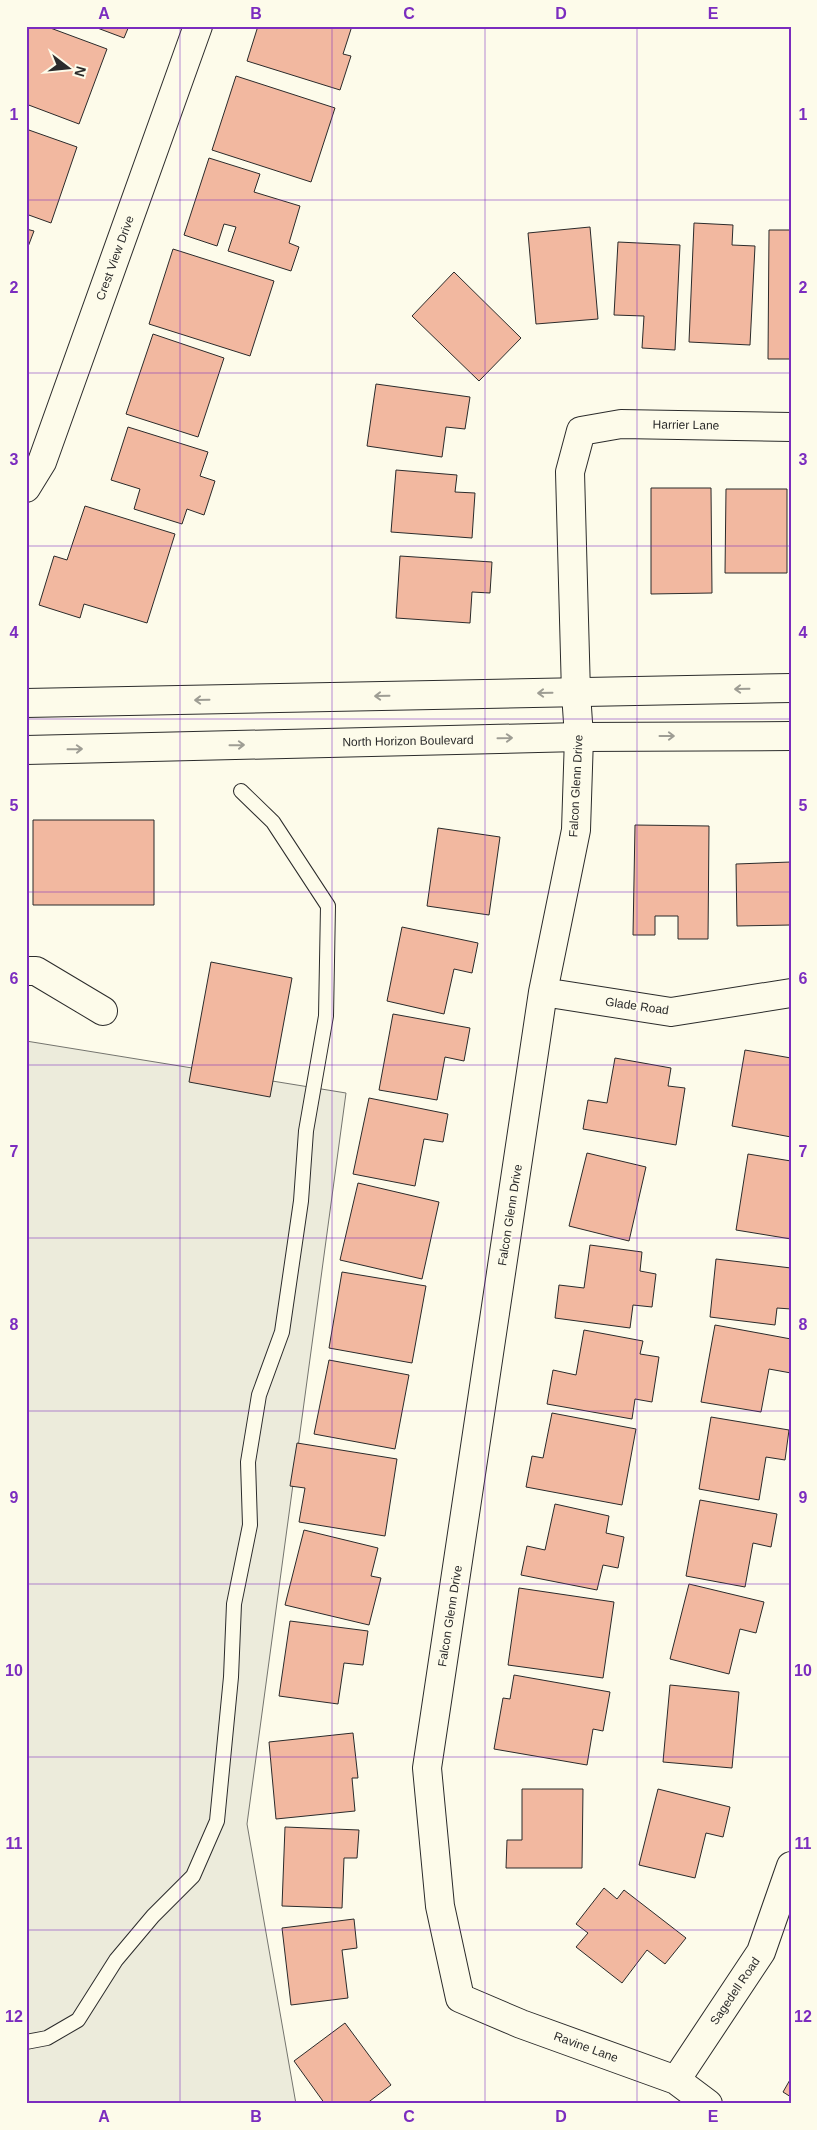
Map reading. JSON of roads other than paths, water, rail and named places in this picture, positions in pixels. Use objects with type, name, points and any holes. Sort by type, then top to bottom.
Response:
[{"type":"street","name":"Crest View Drive","points":[[26,488],[42,462],[198,26]]},
{"type":"street","name":"Harrier Lane","points":[[582,431],[621,424],[791,427]]},
{"type":"street","name":"Falcon Glenn Drive","points":[[460,1998],[440,1906],[427,1768],[543,992],[576,830],[579,736],[570,472],[582,431]]},
{"type":"street","points":[[26,703],[791,688]]},
{"type":"street","name":"North Horizon Boulevard","points":[[26,750],[579,736],[791,736]]},
{"type":"street","points":[[26,971],[36,971],[103,1011]]},
{"type":"street","name":"Glade Road","points":[[543,992],[671,1012],[791,993]]},
{"type":"street","name":"Sagedell Road","points":[[676,2080],[761,1952],[791,1866]]},
{"type":"street","name":"Ravine Lane","points":[[460,1998],[521,2024],[676,2080],[708,2104]]},
{"type":"lane","points":[[26,2042],[47,2038],[78,2020],[116,1960],[152,1916],[193,1876],[217,1821],[231,1677],[234,1604],[250,1524],[248,1462],[259,1395],[282,1332],[301,1201],[306,1131],[326,1016],[328,906],[273,822],[241,791]]}]
